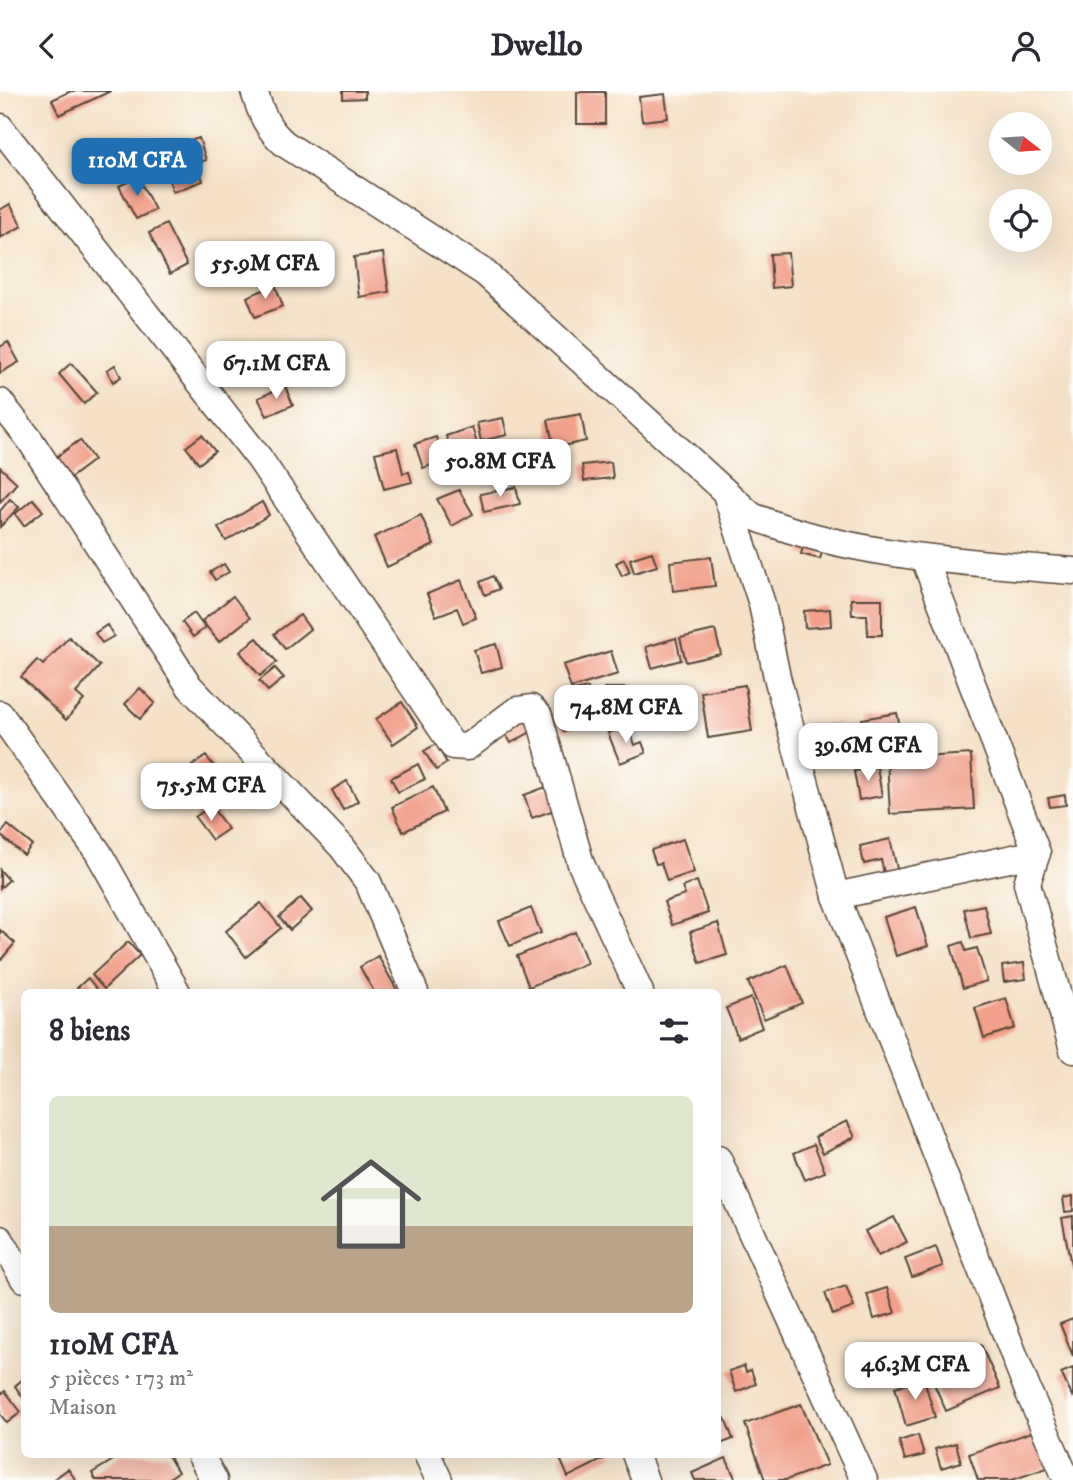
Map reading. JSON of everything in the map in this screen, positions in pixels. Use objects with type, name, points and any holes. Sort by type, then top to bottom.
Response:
[{"type":"street","points":[[254,91],[262,117],[273,133],[485,272],[727,497],[752,516],[784,530],[924,558],[1073,571]]},
{"type":"street","points":[[0,127],[260,458],[453,746],[467,747],[517,710],[531,708],[539,716],[581,864],[639,989]]},
{"type":"street","points":[[0,402],[30,440],[190,687],[342,847],[368,882],[414,989]]},
{"type":"street","points":[[727,497],[762,604],[777,677],[836,896],[1028,1391],[1067,1480]]},
{"type":"street","points":[[924,558],[1037,852],[1027,883],[1073,1050]]},
{"type":"street","points":[[0,714],[98,852],[175,989]]},
{"type":"street","points":[[836,896],[1037,852]]},
{"type":"street","points":[[721,1166],[864,1480]]},
{"type":"street","points":[[0,1239],[21,1274]]},
{"type":"street","points":[[202,1458],[214,1480]]},
{"type":"street","points":[[429,1458],[439,1480]]},
{"type":"street","points":[[637,1458],[645,1480]]},
{"type":"building","points":[[71,91],[111,91],[59,115],[52,100]]},
{"type":"building","points":[[343,91],[365,91],[365,98],[343,99]]},
{"type":"building","points":[[577,92],[605,92],[605,124],[577,124]]},
{"type":"building","points":[[665,94],[668,118],[642,121],[639,97]]},
{"type":"building","points":[[199,138],[206,160],[197,163],[203,181],[173,192],[159,151]]},
{"type":"building","points":[[138,177],[155,210],[136,219],[119,186]]},
{"type":"building","points":[[10,204],[22,226],[0,238],[0,210]]},
{"type":"building","points":[[166,224],[187,265],[170,274],[149,233]]},
{"type":"building","points":[[383,253],[389,292],[359,297],[354,257]]},
{"type":"building","points":[[788,253],[791,286],[772,288],[770,254]]},
{"type":"building","points":[[275,285],[283,306],[255,317],[247,297]]},
{"type":"building","points":[[8,342],[19,362],[0,373],[0,347]]},
{"type":"building","points":[[71,363],[97,392],[84,404],[59,374]]},
{"type":"building","points":[[115,365],[121,377],[113,382],[107,370]]},
{"type":"building","points":[[285,386],[293,405],[267,416],[258,398]]},
{"type":"building","points":[[581,414],[586,441],[554,448],[548,420]]},
{"type":"building","points":[[503,418],[507,435],[481,441],[477,423]]},
{"type":"building","points":[[472,427],[478,447],[452,455],[446,436]]},
{"type":"building","points":[[202,435],[215,451],[199,464],[186,447]]},
{"type":"building","points":[[436,437],[443,461],[423,468],[415,444]]},
{"type":"building","points":[[80,440],[94,460],[70,478],[55,458]]},
{"type":"building","points":[[397,448],[403,473],[409,472],[412,482],[384,489],[375,453]]},
{"type":"building","points":[[611,462],[613,478],[584,481],[582,465]]},
{"type":"building","points":[[0,467],[17,483],[0,502]]},
{"type":"building","points":[[516,487],[520,504],[484,512],[480,494]]},
{"type":"building","points":[[459,490],[473,514],[452,526],[437,499]]},
{"type":"building","points":[[10,499],[19,507],[0,527],[0,511]]},
{"type":"building","points":[[33,499],[43,511],[24,526],[15,514]]},
{"type":"building","points":[[262,502],[269,515],[226,541],[218,528]]},
{"type":"building","points":[[421,515],[434,545],[387,567],[374,537]]},
{"type":"building","points":[[803,547],[822,553],[820,559],[801,554]]},
{"type":"building","points":[[652,552],[657,566],[634,573],[630,559]]},
{"type":"building","points":[[711,557],[715,586],[673,591],[670,562]]},
{"type":"building","points":[[624,559],[630,572],[622,576],[616,563]]},
{"type":"building","points":[[224,564],[229,572],[215,580],[210,572]]},
{"type":"building","points":[[493,576],[499,589],[485,595],[480,582]]},
{"type":"building","points":[[461,580],[476,618],[463,623],[457,608],[436,616],[427,594]]},
{"type":"building","points":[[233,596],[250,618],[219,642],[202,621]]},
{"type":"building","points":[[851,599],[882,599],[882,635],[868,635],[867,615],[852,615]]},
{"type":"building","points":[[830,609],[831,626],[805,628],[804,611]]},
{"type":"building","points":[[194,613],[205,628],[193,637],[182,622]]},
{"type":"building","points":[[300,615],[310,629],[285,649],[274,634]]},
{"type":"building","points":[[107,625],[114,636],[102,643],[95,633]]},
{"type":"building","points":[[715,630],[721,654],[686,662],[680,638]]},
{"type":"building","points":[[69,637],[100,666],[76,693],[84,700],[66,720],[21,677],[37,660],[43,665]]},
{"type":"building","points":[[257,638],[277,662],[260,676],[240,652]]},
{"type":"building","points":[[676,638],[681,660],[652,668],[646,647]]},
{"type":"building","points":[[496,644],[502,667],[481,673],[474,650]]},
{"type":"building","points":[[611,651],[618,674],[571,688],[563,665]]},
{"type":"building","points":[[275,668],[284,678],[268,691],[259,681]]},
{"type":"building","points":[[745,685],[752,731],[708,738],[701,692]]},
{"type":"building","points":[[140,688],[155,703],[140,719],[125,704]]},
{"type":"building","points":[[588,688],[591,708],[563,712],[559,694]]},
{"type":"building","points":[[604,688],[629,688],[629,708],[603,707]]},
{"type":"building","points":[[402,702],[418,727],[393,744],[376,719]]},
{"type":"building","points":[[524,712],[534,730],[511,743],[500,725]]},
{"type":"building","points":[[566,713],[574,727],[564,732],[556,719]]},
{"type":"building","points":[[897,713],[900,727],[864,734],[862,719]]},
{"type":"building","points":[[838,724],[841,749],[824,751],[820,726]]},
{"type":"building","points":[[628,726],[635,745],[642,742],[646,753],[620,763],[608,733]]},
{"type":"building","points":[[436,744],[447,763],[436,770],[424,751]]},
{"type":"building","points":[[971,754],[974,809],[890,814],[887,759]]},
{"type":"building","points":[[206,756],[216,769],[192,786],[182,773]]},
{"type":"building","points":[[418,764],[425,779],[398,792],[391,778]]},
{"type":"building","points":[[877,767],[882,796],[859,800],[854,771]]},
{"type":"building","points":[[347,781],[358,801],[343,810],[332,790]]},
{"type":"building","points":[[554,784],[563,807],[532,818],[524,795]]},
{"type":"building","points":[[433,787],[444,812],[403,832],[392,807]]},
{"type":"building","points":[[1065,795],[1066,805],[1050,807],[1048,798]]},
{"type":"building","points":[[211,806],[228,829],[212,840],[195,817]]},
{"type":"building","points":[[8,825],[32,845],[24,855],[0,835]]},
{"type":"building","points":[[683,839],[694,872],[667,881],[661,863],[656,864],[651,850]]},
{"type":"building","points":[[890,839],[898,873],[885,877],[881,860],[864,864],[860,846]]},
{"type":"building","points":[[0,870],[9,880],[0,888]]},
{"type":"building","points":[[697,881],[708,913],[672,925],[664,902],[685,895],[682,887]]},
{"type":"building","points":[[301,898],[312,911],[290,930],[279,917]]},
{"type":"building","points":[[261,903],[281,928],[246,957],[226,931]]},
{"type":"building","points":[[984,905],[991,934],[971,938],[964,909]]},
{"type":"building","points":[[916,907],[928,946],[896,956],[884,917]]},
{"type":"building","points":[[531,908],[541,933],[510,946],[499,921]]},
{"type":"building","points":[[718,923],[727,955],[700,963],[690,932]]},
{"type":"building","points":[[0,930],[15,943],[0,961]]},
{"type":"building","points":[[575,932],[587,963],[529,987],[517,956]]},
{"type":"building","points":[[128,942],[140,955],[104,989],[92,975]]},
{"type":"building","points":[[963,942],[966,951],[977,948],[987,981],[963,988],[951,946]]},
{"type":"building","points":[[378,956],[396,989],[372,989],[360,967]]},
{"type":"building","points":[[1024,963],[1026,979],[1004,982],[1002,966]]},
{"type":"building","points":[[787,965],[802,1003],[764,1019],[748,982]]},
{"type":"building","points":[[88,978],[97,989],[78,989]]},
{"type":"building","points":[[751,998],[762,1028],[738,1038],[726,1008]]},
{"type":"building","points":[[1006,998],[1015,1028],[984,1038],[975,1008]]},
{"type":"building","points":[[847,1121],[855,1137],[823,1153],[815,1137]]},
{"type":"building","points":[[814,1144],[825,1172],[805,1180],[794,1153]]},
{"type":"building","points":[[1073,1196],[1073,1211],[1065,1212],[1063,1198]]},
{"type":"building","points":[[1073,1216],[1073,1270],[1072,1270],[1062,1218]]},
{"type":"building","points":[[894,1217],[907,1242],[878,1256],[865,1231]]},
{"type":"building","points":[[936,1247],[943,1266],[912,1277],[905,1259]]},
{"type":"building","points":[[846,1286],[854,1307],[833,1315],[825,1293]]},
{"type":"building","points":[[887,1288],[895,1313],[874,1319],[867,1294]]},
{"type":"building","points":[[1073,1319],[1073,1356],[1060,1324]]},
{"type":"building","points":[[981,1345],[1000,1388],[946,1411],[931,1377],[960,1364],[956,1356]]},
{"type":"building","points":[[744,1366],[746,1372],[751,1370],[756,1384],[736,1392],[729,1371]]},
{"type":"building","points":[[1073,1368],[1073,1398],[1061,1373]]},
{"type":"building","points":[[924,1379],[935,1417],[906,1426],[895,1387]]},
{"type":"building","points":[[21,1381],[21,1395],[15,1386]]},
{"type":"building","points":[[5,1391],[21,1412],[7,1423],[0,1414],[0,1395]]},
{"type":"building","points":[[801,1404],[827,1465],[786,1480],[765,1480],[745,1424]]},
{"type":"building","points":[[725,1418],[733,1439],[721,1444],[721,1420]]},
{"type":"building","points":[[1040,1429],[1053,1466],[1012,1480],[978,1480],[969,1454]]},
{"type":"building","points":[[918,1435],[924,1455],[905,1460],[899,1441]]},
{"type":"building","points":[[956,1443],[961,1462],[941,1468],[935,1449]]},
{"type":"building","points":[[116,1458],[169,1458],[178,1472],[166,1480],[96,1480],[92,1473]]},
{"type":"building","points":[[560,1458],[606,1458],[568,1477]]},
{"type":"building","points":[[726,1458],[736,1480],[695,1480],[692,1473]]},
{"type":"building","points":[[68,1469],[76,1480],[53,1480]]}]
